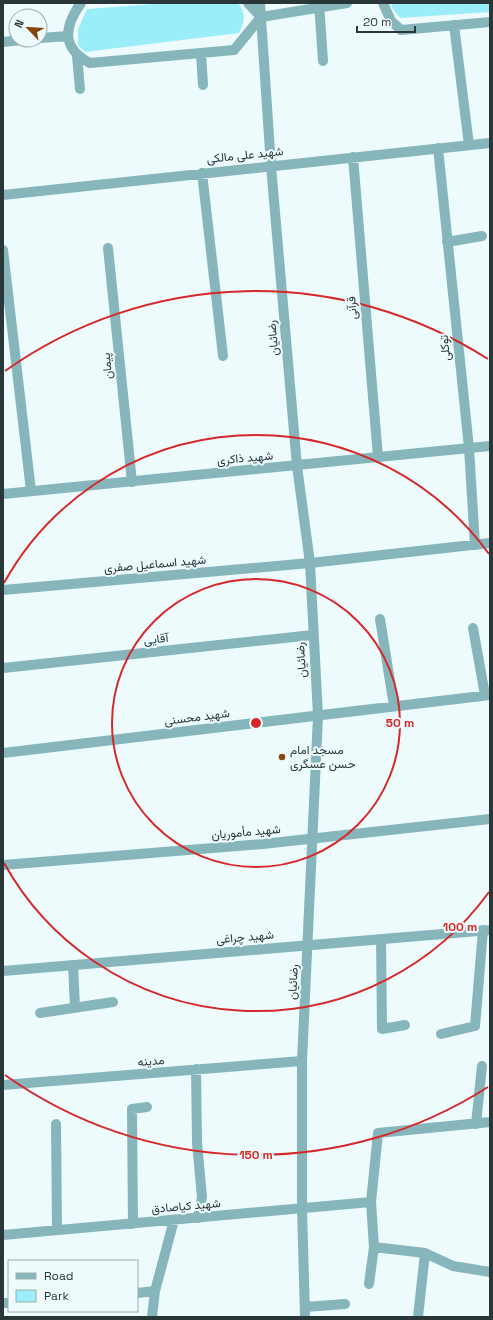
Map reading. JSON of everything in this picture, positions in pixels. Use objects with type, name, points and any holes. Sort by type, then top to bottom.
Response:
[{"type":"street","points":[[248,3],[261,17]]},
{"type":"street","name":"رضائیان","points":[[260,3],[271,166],[297,466],[310,563],[318,716],[302,1061],[302,1208],[305,1312]]},
{"type":"street","points":[[77,5],[68,36],[70,48],[77,56],[90,63],[234,50],[261,17],[319,5],[347,3]]},
{"type":"street","points":[[383,3],[391,21],[401,30],[490,22]]},
{"type":"street","points":[[319,5],[323,61]]},
{"type":"street","points":[[454,25],[469,145]]},
{"type":"street","points":[[48,37],[68,36]]},
{"type":"street","points":[[201,54],[203,85]]},
{"type":"street","points":[[77,56],[80,89]]},
{"type":"street","name":"شهید علی مالکی","points":[[3,195],[490,143]]},
{"type":"street","name":"توکلی","points":[[438,148],[469,448],[475,544]]},
{"type":"street","name":"قرآنی","points":[[353,157],[378,457]]},
{"type":"street","points":[[202,173],[223,356]]},
{"type":"street","points":[[447,242],[482,236]]},
{"type":"street","name":"پیمان","points":[[108,248],[132,482]]},
{"type":"street","points":[[3,250],[31,492]]},
{"type":"street","name":"شهید ذاکری","points":[[3,494],[490,446]]},
{"type":"street","name":"شهید اسماعیل صفری","points":[[3,590],[310,563],[490,543]]},
{"type":"street","points":[[380,619],[394,706]]},
{"type":"street","points":[[473,628],[488,695]]},
{"type":"street","name":"آقایی","points":[[3,668],[313,635]]},
{"type":"street","name":"شهید محسنی","points":[[3,753],[488,695]]},
{"type":"street","name":"شهید مأموریان","points":[[3,866],[263,844],[490,819]]},
{"type":"street","points":[[441,1034],[475,1026],[487,930]]},
{"type":"street","name":"شهید چراغی","points":[[3,971],[487,930]]},
{"type":"street","points":[[381,939],[382,1029],[405,1025]]},
{"type":"street","points":[[73,965],[75,1007]]},
{"type":"street","points":[[40,1013],[113,1002]]},
{"type":"street","name":"مدینه","points":[[3,1085],[302,1061]]},
{"type":"street","points":[[476,1124],[482,1066]]},
{"type":"street","points":[[196,1069],[197,1143],[202,1197],[198,1218]]},
{"type":"street","points":[[133,1224],[132,1109],[147,1108]]},
{"type":"street","points":[[369,1284],[374,1247],[371,1202],[378,1133],[490,1122]]},
{"type":"street","points":[[56,1124],[57,1230]]},
{"type":"street","name":"شهید کیاصادق","points":[[3,1235],[371,1202]]},
{"type":"street","points":[[152,1317],[155,1291],[174,1220]]},
{"type":"street","points":[[374,1247],[425,1253],[453,1266],[490,1272]]},
{"type":"street","points":[[418,1317],[425,1253]]},
{"type":"street","points":[[138,1293],[155,1291]]},
{"type":"street","points":[[305,1312],[346,1304]]},
{"type":"green space","points":[[168,3],[238,3],[241,7],[244,18],[239,33],[85,52],[78,45],[78,29],[87,9]]},
{"type":"green space","points":[[392,3],[490,3],[490,12],[400,18],[392,8]]},
{"type":"place","name":"مسجد امام حسن عسگری","points":[[282,757]]}]
